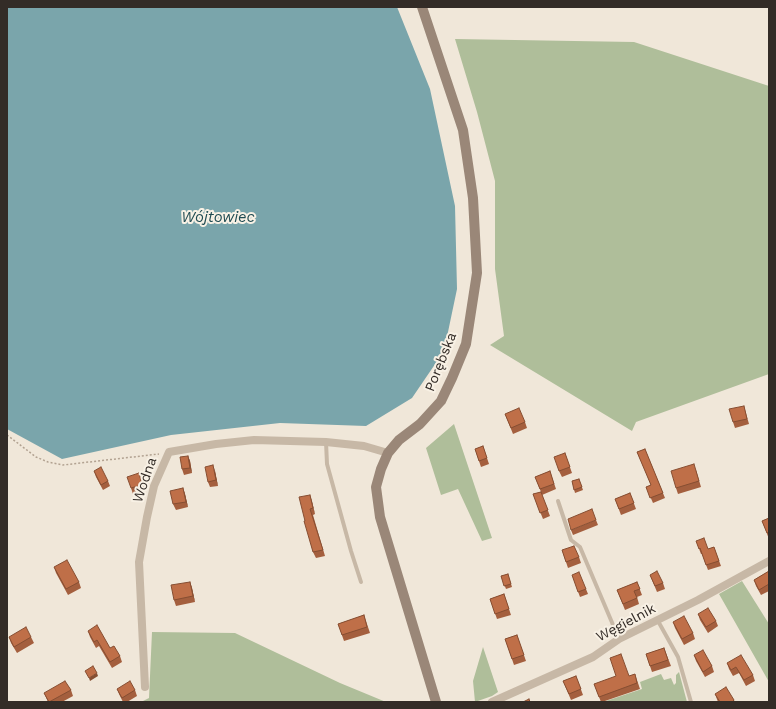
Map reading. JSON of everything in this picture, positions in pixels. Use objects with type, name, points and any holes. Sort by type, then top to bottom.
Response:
[{"type":"street","name":"Porębska","points":[[422,7],[463,130],[473,198],[477,273],[466,344],[452,378],[441,401],[420,424],[400,440],[388,453],[381,469],[376,487],[380,517],[436,702]]},
{"type":"street","name":"Wodna","points":[[145,687],[139,562],[154,486],[169,452],[216,444],[254,440],[326,442],[364,446],[388,453]]},
{"type":"street","name":"Węgielnik","points":[[497,701],[526,686],[592,657],[619,639],[658,621],[769,561]]},
{"type":"lane","points":[[326,442],[327,464],[361,582]]},
{"type":"lane","points":[[558,501],[572,540],[580,547],[619,639]]},
{"type":"lane","points":[[658,621],[678,656],[691,702]]},
{"type":"path","points":[[7,435],[36,457],[48,462],[63,465],[169,452]]},
{"type":"green space","points":[[455,39],[634,42],[769,86],[769,374],[636,422],[632,431],[490,345],[504,336],[495,269],[495,181],[477,112]]},
{"type":"green space","points":[[454,424],[492,538],[482,541],[458,489],[441,495],[426,448]]},
{"type":"green space","points":[[742,581],[769,624],[769,682],[719,594]]},
{"type":"green space","points":[[152,632],[235,633],[340,683],[386,702],[141,702],[149,698]]},
{"type":"green space","points":[[483,647],[498,692],[492,696],[475,702],[473,681]]},
{"type":"green space","points":[[679,672],[687,702],[603,702],[642,689],[640,682],[661,674],[664,680],[671,678],[674,685],[676,683],[676,675]]},
{"type":"water","name":"Wójtowiec","points":[[7,7],[397,7],[430,89],[455,206],[457,289],[444,351],[412,398],[366,426],[280,423],[171,435],[62,459],[7,429]]},
{"type":"building","points":[[744,406],[747,419],[733,422],[729,409]]},
{"type":"building","points":[[519,408],[525,422],[511,428],[505,414]]},
{"type":"building","points":[[483,446],[487,458],[479,461],[475,449]]},
{"type":"building","points":[[645,449],[663,493],[650,498],[646,487],[651,485],[637,452]]},
{"type":"building","points":[[565,453],[570,467],[559,471],[554,457]]},
{"type":"building","points":[[188,456],[190,468],[182,469],[180,457]]},
{"type":"building","points":[[694,464],[699,481],[676,488],[671,471]]},
{"type":"building","points":[[213,465],[216,480],[208,482],[205,467]]},
{"type":"building","points":[[101,467],[108,481],[101,485],[94,471]]},
{"type":"building","points":[[550,471],[554,484],[540,489],[535,477]]},
{"type":"building","points":[[139,473],[142,485],[131,488],[127,477]]},
{"type":"building","points":[[579,479],[582,487],[574,490],[572,481]]},
{"type":"building","points":[[183,488],[186,502],[173,504],[170,491]]},
{"type":"building","points":[[541,492],[548,510],[540,513],[533,494]]},
{"type":"building","points":[[630,493],[634,503],[619,509],[615,499]]},
{"type":"building","points":[[310,495],[313,508],[310,509],[323,550],[313,552],[299,497]]},
{"type":"building","points":[[592,509],[596,520],[571,530],[568,519]]},
{"type":"building","points":[[769,518],[769,532],[767,533],[762,521]]},
{"type":"building","points":[[704,538],[708,549],[714,547],[719,561],[706,565],[696,541]]},
{"type":"building","points":[[574,546],[579,557],[566,562],[562,550]]},
{"type":"building","points":[[67,560],[79,582],[66,589],[54,567]]},
{"type":"building","points":[[657,571],[663,583],[655,586],[650,575]]},
{"type":"building","points":[[769,571],[769,584],[759,590],[754,580]]},
{"type":"building","points":[[579,572],[586,589],[578,592],[572,575]]},
{"type":"building","points":[[508,574],[511,584],[504,586],[501,576]]},
{"type":"building","points":[[190,582],[193,596],[174,600],[171,585]]},
{"type":"building","points":[[637,582],[640,589],[634,591],[637,598],[623,604],[617,590]]},
{"type":"building","points":[[504,594],[509,609],[495,614],[490,599]]},
{"type":"building","points":[[708,608],[716,621],[706,627],[698,614]]},
{"type":"building","points":[[364,615],[367,627],[342,635],[338,624]]},
{"type":"building","points":[[684,616],[693,633],[682,639],[673,622]]},
{"type":"building","points":[[97,625],[110,648],[114,646],[120,656],[110,662],[97,640],[94,642],[88,631]]},
{"type":"building","points":[[26,627],[31,637],[14,647],[9,637]]},
{"type":"building","points":[[517,635],[524,655],[512,659],[505,639]]},
{"type":"building","points":[[664,648],[668,660],[650,666],[646,654]]},
{"type":"building","points":[[703,650],[712,666],[703,672],[694,655]]},
{"type":"building","points":[[621,654],[629,676],[635,674],[637,683],[599,697],[594,684],[616,676],[610,658]]},
{"type":"building","points":[[741,655],[753,675],[744,680],[736,667],[731,670],[727,663]]},
{"type":"building","points":[[93,666],[97,673],[89,678],[85,671]]},
{"type":"building","points":[[576,676],[581,689],[569,694],[563,681]]},
{"type":"building","points":[[65,681],[71,690],[49,702],[44,693]]},
{"type":"building","points":[[130,681],[135,690],[122,698],[117,689]]},
{"type":"building","points":[[726,687],[734,700],[732,702],[720,702],[715,694]]},
{"type":"building","points":[[529,699],[530,702],[523,702]]}]
